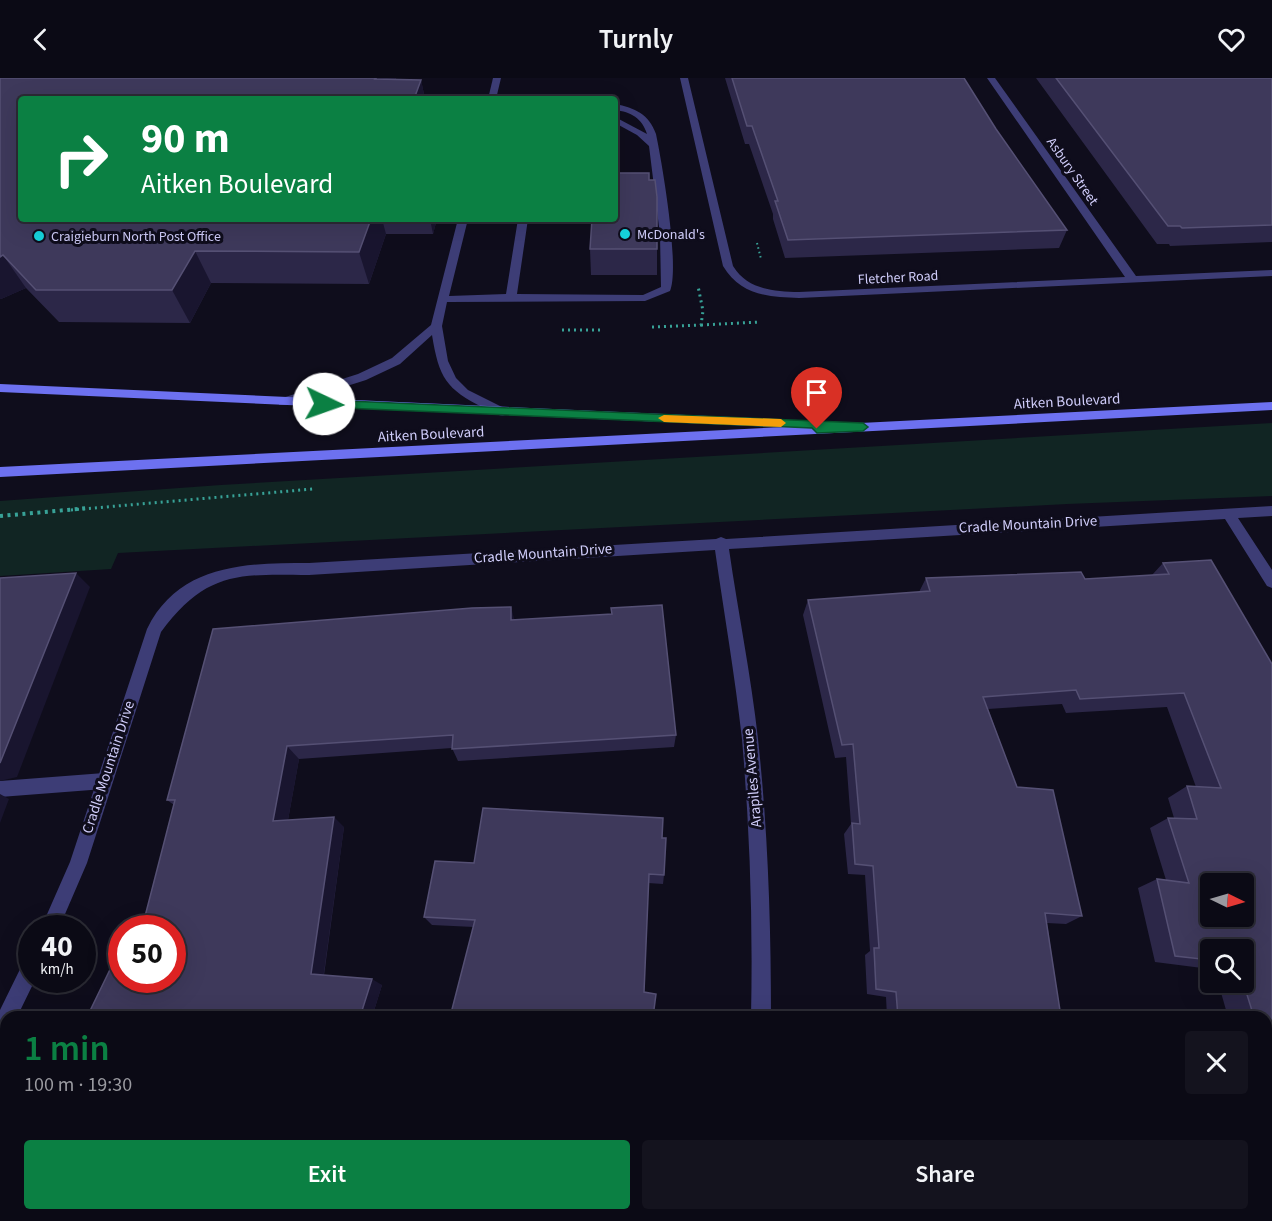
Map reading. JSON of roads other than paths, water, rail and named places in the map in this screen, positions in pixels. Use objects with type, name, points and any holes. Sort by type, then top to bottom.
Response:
[{"type":"main road","name":"Aitken Boulevard","points":[[0,388],[863,427]]},
{"type":"main road","name":"Aitken Boulevard","points":[[0,473],[1272,406]]},
{"type":"street","points":[[493,96],[497,78]]},
{"type":"street","name":"Fletcher Road","points":[[684,78],[728,266],[732,275],[744,285],[757,291],[799,295],[1272,273]]},
{"type":"street","name":"Asbury Street","points":[[991,78],[1132,280]]},
{"type":"street","points":[[442,299],[645,298],[666,289],[669,273],[653,145],[645,120],[618,107]]},
{"type":"street","points":[[618,122],[640,133],[653,145]]},
{"type":"street","points":[[462,222],[436,326],[441,361],[451,380],[464,393],[502,412]]},
{"type":"street","points":[[511,297],[523,222]]},
{"type":"street","points":[[283,402],[362,377],[396,361],[436,326]]},
{"type":"street","name":"Cradle Mountain Drive","points":[[56,915],[78,863],[153,629],[166,610],[182,594],[204,580],[238,570],[309,568],[1272,511]]},
{"type":"street","points":[[1228,513],[1272,582]]},
{"type":"street","name":"Arapiles Avenue","points":[[721,542],[745,698],[756,816],[762,951],[761,1011]]},
{"type":"street","points":[[0,789],[104,781]]},
{"type":"street","points":[[10,1011],[19,993]]},
{"type":"place","name":"McDonald's","points":[[625,234]]},
{"type":"place","name":"Craigieburn North Post Office","points":[[39,236]]}]
